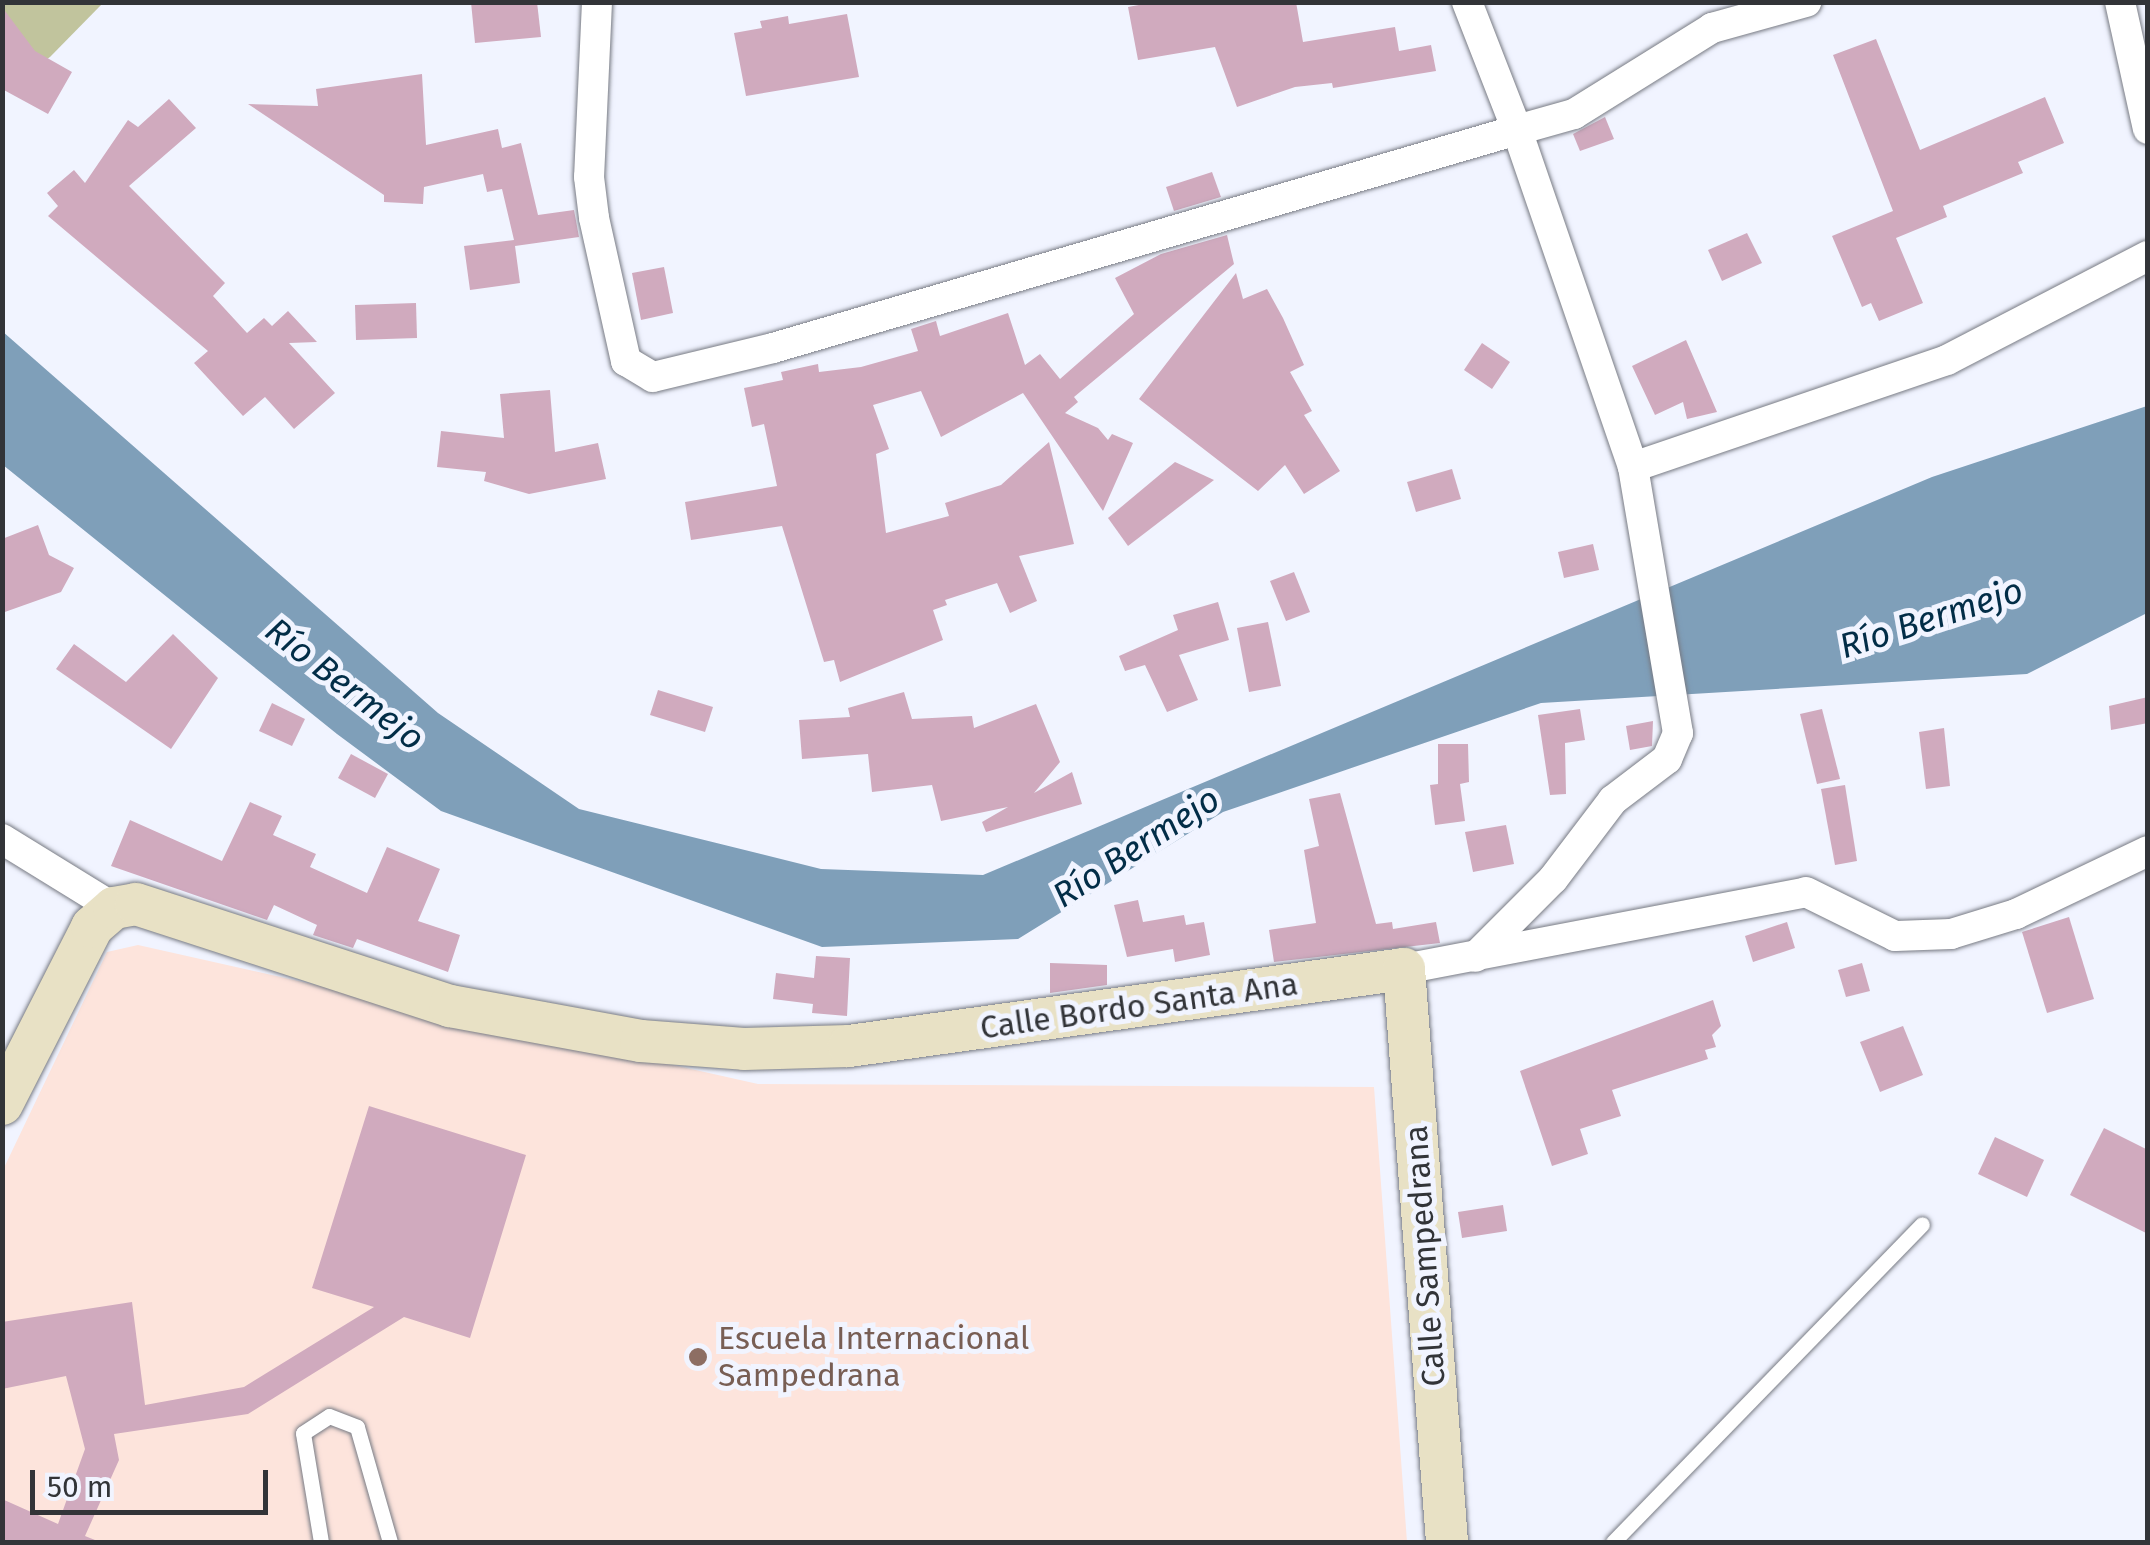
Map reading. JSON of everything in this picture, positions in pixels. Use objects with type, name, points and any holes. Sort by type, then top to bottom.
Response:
[{"type":"street","points":[[597,2],[588,177],[594,218],[626,361],[653,377],[773,348],[1574,114],[1712,28],[1806,2]]},
{"type":"street","points":[[1467,2],[1517,130],[1633,467],[1678,733],[1667,759],[1614,800],[1553,878],[1476,957]]},
{"type":"street","points":[[2120,2],[2148,130]]},
{"type":"street","points":[[1633,467],[1947,360],[2148,256]]},
{"type":"street","points":[[2,838],[114,908],[92,926],[2,1104]]},
{"type":"street","name":"Calle Bordo Santa Ana","points":[[114,908],[161,910],[361,982],[450,1006],[640,1041],[744,1049],[849,1046],[1404,969],[1806,892],[1894,936],[1951,934],[2016,914],[2148,851]]},
{"type":"street","name":"Calle Sampedrana","points":[[1404,969],[1447,1542]]},
{"type":"lane","points":[[1613,1542],[1922,1224]]},
{"type":"lane","points":[[321,1542],[304,1433],[329,1416],[356,1427],[390,1542]]},
{"type":"shaded area","name":"Escuela Internacional Sampedrana","points":[[138,945],[758,1084],[1374,1087],[1407,1542],[3,1542],[2,1172],[107,952]]},
{"type":"green space","points":[[3,3],[103,3],[50,57],[3,89]]},
{"type":"water","name":"Río Bermejo","points":[[2,331],[438,713],[579,809],[821,869],[983,875],[1932,477],[2147,406],[2147,613],[2027,674],[1541,703],[1223,812],[1018,939],[822,947],[441,811],[337,734],[3,465]]},
{"type":"building","points":[[471,2],[537,2],[541,37],[475,43]]},
{"type":"building","points":[[1155,2],[1296,2],[1303,42],[1395,27],[1399,51],[1431,45],[1436,71],[1333,88],[1332,83],[1295,87],[1237,107],[1215,47],[1138,60],[1128,7]]},
{"type":"building","points":[[2,7],[35,51],[72,72],[48,114],[2,89]]},
{"type":"building","points":[[847,14],[859,77],[746,96],[734,33],[762,28],[760,21],[788,16],[789,24]]},
{"type":"building","points":[[1876,39],[1920,150],[2045,97],[2064,143],[2018,162],[2023,173],[1943,206],[1947,217],[1896,238],[1923,303],[1879,321],[1871,303],[1862,307],[1832,236],[1893,211],[1833,55]]},
{"type":"building","points":[[422,74],[426,145],[498,129],[502,148],[521,143],[538,215],[574,210],[579,237],[515,246],[520,283],[470,290],[464,246],[514,240],[502,189],[487,192],[483,174],[424,187],[423,204],[384,202],[384,195],[248,104],[318,106],[316,89]]},
{"type":"building","points":[[169,99],[196,128],[129,186],[225,283],[213,296],[247,333],[264,318],[272,326],[288,311],[317,342],[289,343],[335,393],[294,429],[265,397],[243,416],[194,363],[208,351],[48,216],[58,206],[47,193],[74,170],[85,183],[128,120],[138,127]]},
{"type":"building","points":[[1605,117],[1614,139],[1580,151],[1573,134]]},
{"type":"building","points":[[1212,172],[1221,197],[1174,211],[1166,187]]},
{"type":"building","points":[[1747,233],[1762,263],[1722,281],[1708,250]]},
{"type":"building","points":[[1227,235],[1234,264],[1074,397],[1078,402],[1065,413],[1098,428],[1108,440],[1112,434],[1133,443],[1103,511],[1023,393],[941,437],[921,391],[873,405],[889,449],[876,454],[886,533],[949,516],[945,503],[1001,485],[1049,442],[1074,544],[1019,556],[1037,601],[1010,613],[997,583],[945,600],[947,605],[933,610],[943,640],[840,682],[834,660],[824,662],[782,526],[691,540],[685,502],[777,486],[764,424],[752,427],[744,388],[783,380],[781,372],[818,364],[819,372],[861,367],[918,351],[911,329],[936,321],[940,336],[1008,313],[1025,365],[1040,354],[1060,379],[1134,314],[1115,278],[1161,254]]},
{"type":"building","points":[[664,267],[673,313],[641,320],[632,273]]},
{"type":"building","points":[[1236,273],[1243,299],[1267,289],[1283,318],[1304,365],[1290,372],[1312,411],[1304,415],[1340,471],[1304,494],[1285,465],[1258,491],[1139,399]]},
{"type":"building","points":[[416,303],[417,338],[356,340],[355,305]]},
{"type":"building","points":[[1686,340],[1717,412],[1687,419],[1683,402],[1655,415],[1632,366]]},
{"type":"building","points":[[1482,343],[1510,362],[1492,389],[1464,370]]},
{"type":"building","points":[[550,390],[555,452],[598,443],[606,479],[529,494],[484,481],[486,472],[437,467],[441,431],[504,438],[500,394]]},
{"type":"building","points":[[1175,462],[1214,480],[1128,546],[1108,518]]},
{"type":"building","points":[[1452,469],[1461,499],[1416,512],[1407,482]]},
{"type":"building","points":[[38,525],[49,555],[74,568],[61,592],[2,613],[2,539]]},
{"type":"building","points":[[1593,544],[1599,570],[1564,578],[1558,552]]},
{"type":"building","points":[[1294,572],[1310,612],[1286,621],[1270,581]]},
{"type":"building","points":[[1218,602],[1229,640],[1179,655],[1198,700],[1167,712],[1145,665],[1125,671],[1119,656],[1178,630],[1173,615]]},
{"type":"building","points":[[1268,622],[1281,686],[1249,692],[1237,628]]},
{"type":"building","points":[[173,634],[218,678],[171,749],[56,669],[74,644],[126,682]]},
{"type":"building","points":[[658,690],[713,707],[705,732],[650,715]]},
{"type":"building","points":[[904,692],[912,719],[972,716],[974,728],[1036,704],[1060,762],[1034,793],[1072,772],[1082,804],[986,832],[982,822],[1008,807],[941,821],[932,785],[872,792],[868,754],[802,759],[799,720],[850,717],[848,708]]},
{"type":"building","points":[[2148,697],[2148,723],[2111,730],[2109,706]]},
{"type":"building","points":[[272,703],[305,719],[292,746],[259,731]]},
{"type":"building","points":[[1580,709],[1585,740],[1565,743],[1566,794],[1550,795],[1538,715]]},
{"type":"building","points":[[1822,709],[1840,779],[1817,784],[1800,714]]},
{"type":"building","points":[[1653,721],[1652,746],[1630,750],[1626,726]]},
{"type":"building","points":[[1944,728],[1950,786],[1926,789],[1919,732]]},
{"type":"building","points":[[1438,744],[1468,744],[1469,782],[1460,784],[1465,821],[1435,825],[1430,785],[1438,784]]},
{"type":"building","points":[[351,754],[388,774],[375,798],[338,778]]},
{"type":"building","points":[[1845,785],[1857,861],[1835,865],[1821,789]]},
{"type":"building","points":[[1340,793],[1376,924],[1392,922],[1393,929],[1436,922],[1440,943],[1274,962],[1269,930],[1316,923],[1304,850],[1319,846],[1309,799]]},
{"type":"building","points":[[250,802],[282,816],[273,835],[316,854],[310,867],[367,893],[387,847],[440,869],[418,921],[460,935],[448,972],[357,939],[353,948],[313,935],[317,925],[274,905],[267,920],[111,866],[130,820],[222,861]]},
{"type":"building","points":[[1506,825],[1514,864],[1473,872],[1465,832]]},
{"type":"building","points":[[1138,900],[1143,922],[1184,915],[1186,925],[1204,922],[1210,955],[1175,962],[1173,949],[1127,957],[1114,905]]},
{"type":"building","points":[[2069,917],[2094,999],[2047,1013],[2022,932]]},
{"type":"building","points":[[1787,922],[1795,948],[1753,962],[1745,936]]},
{"type":"building","points":[[816,956],[850,958],[847,1016],[812,1013],[813,1004],[773,999],[776,973],[814,978]]},
{"type":"building","points":[[1050,963],[1107,965],[1107,985],[1050,993]]},
{"type":"building","points":[[1862,963],[1870,991],[1846,997],[1838,970]]},
{"type":"building","points":[[1713,1000],[1721,1026],[1712,1035],[1716,1047],[1705,1050],[1708,1059],[1612,1090],[1621,1116],[1580,1129],[1588,1154],[1552,1166],[1520,1071]]},
{"type":"building","points":[[1903,1026],[1923,1075],[1880,1092],[1860,1042]]},
{"type":"building","points":[[369,1106],[526,1155],[470,1338],[404,1317],[248,1414],[114,1434],[119,1460],[85,1536],[100,1542],[2,1542],[2,1499],[58,1524],[85,1449],[66,1376],[2,1389],[2,1322],[132,1302],[145,1405],[244,1387],[374,1307],[312,1288]]},
{"type":"building","points":[[2104,1128],[2148,1150],[2148,1234],[2070,1195]]},
{"type":"building","points":[[1995,1137],[2044,1160],[2027,1197],[1978,1174]]},
{"type":"building","points":[[1503,1205],[1507,1231],[1462,1238],[1458,1212]]},
{"type":"place","name":"Escuela Internacional Sampedrana","points":[[698,1357]]}]
